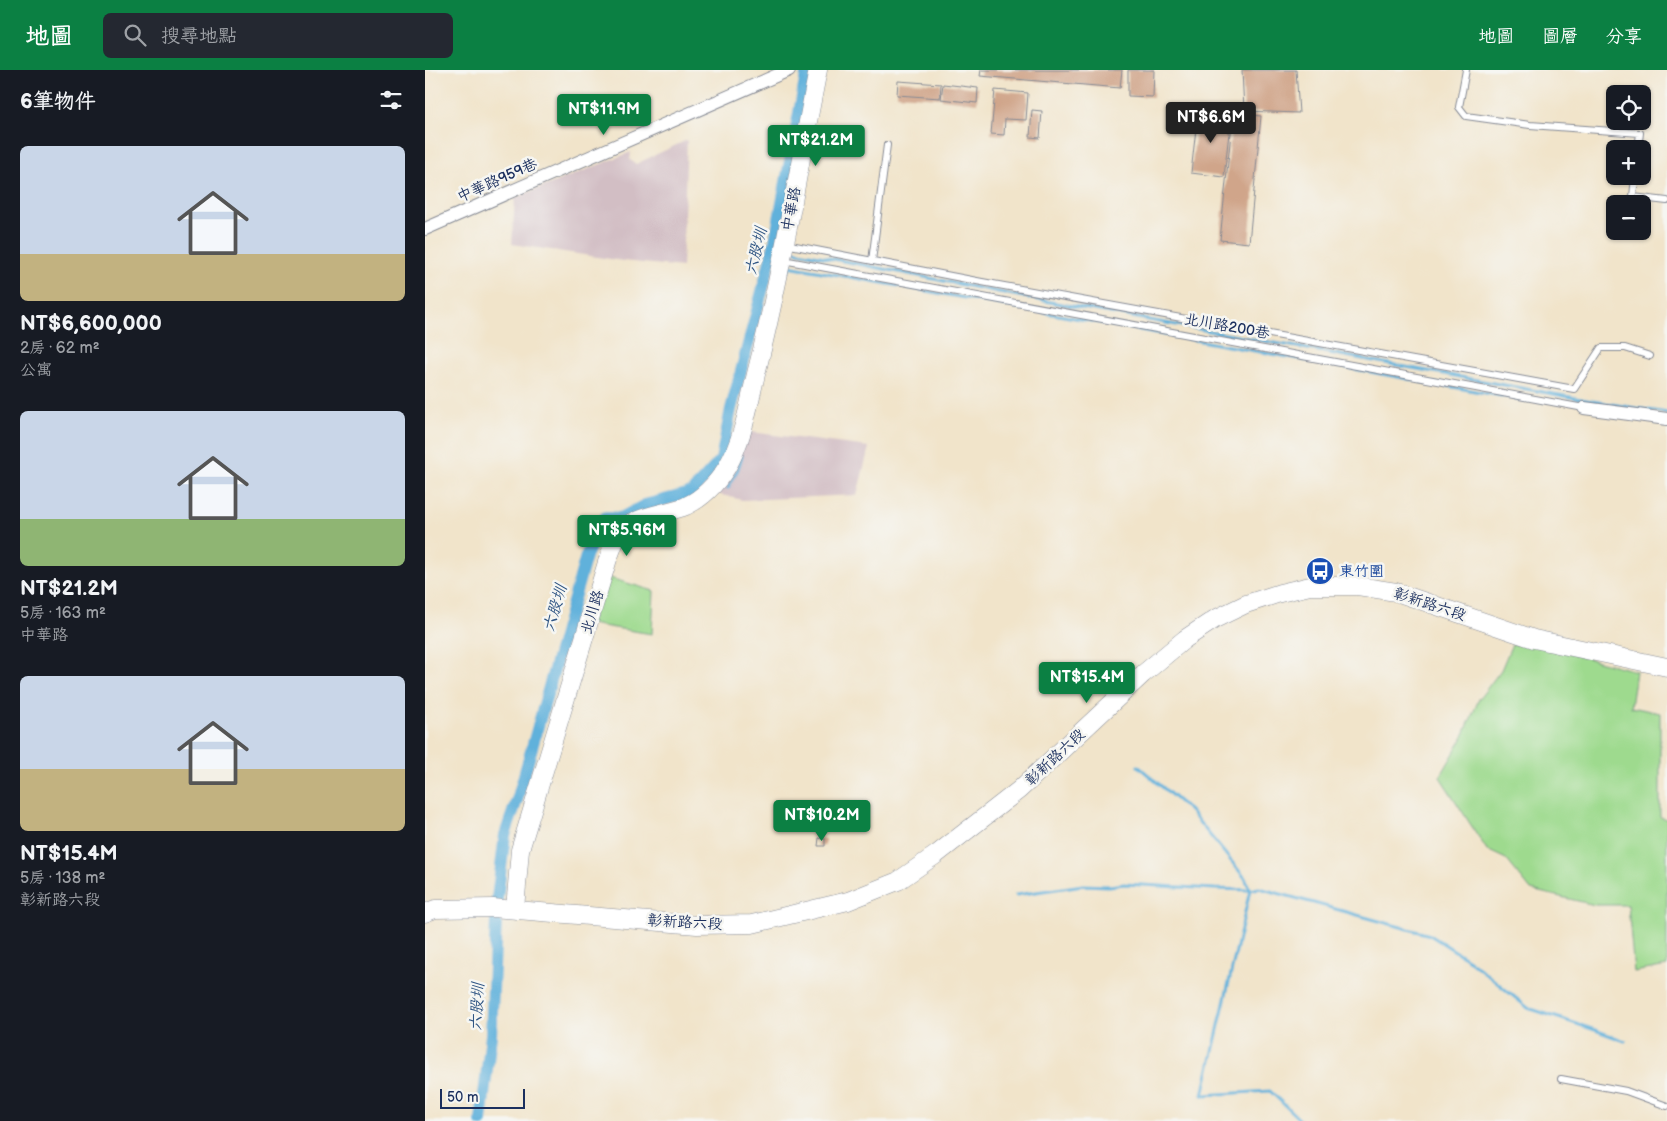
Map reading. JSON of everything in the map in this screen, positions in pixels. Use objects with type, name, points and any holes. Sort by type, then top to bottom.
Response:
[{"type":"street","name":"中華路","points":[[783,251],[818,70]]},
{"type":"street","name":"中華路959巷","points":[[425,229],[431,223],[786,71]]},
{"type":"street","name":"北川路","points":[[515,909],[520,850],[608,559],[618,534],[635,521],[685,506],[700,498],[715,483],[727,466],[740,436],[762,348],[783,251]]},
{"type":"street","name":"北川路200巷","points":[[1584,408],[1667,419]]},
{"type":"street","name":"彰新路六段","points":[[425,913],[435,909],[493,908],[697,924],[752,924],[848,901],[898,881],[937,854],[1019,790],[1143,674],[1185,639],[1215,619],[1246,604],[1280,593],[1311,586],[1358,586],[1396,592],[1534,639],[1667,667]]},
{"type":"lane","points":[[1466,70],[1459,107],[1466,116],[1530,125],[1639,133],[1639,140]]},
{"type":"lane","points":[[872,261],[887,145]]},
{"type":"lane","points":[[1651,199],[1667,201]]},
{"type":"lane","points":[[783,251],[872,261],[1574,389],[1601,348],[1625,348],[1650,356]]},
{"type":"lane","name":"北川路200巷","points":[[783,251],[1584,408]]},
{"type":"lane","points":[[1561,1079],[1627,1091],[1667,1106]]},
{"type":"shaded area","points":[[687,140],[682,267],[623,261],[512,244],[515,198],[631,152],[630,160],[636,164]]},
{"type":"shaded area","points":[[743,431],[869,447],[857,495],[742,500],[718,494],[736,459]]},
{"type":"green space","points":[[603,576],[654,591],[652,634],[590,624]]},
{"type":"green space","points":[[1512,644],[1541,646],[1636,671],[1631,707],[1660,713],[1660,817],[1667,819],[1667,966],[1634,972],[1628,905],[1595,905],[1531,890],[1506,859],[1487,850],[1440,777],[1462,739],[1479,699],[1501,670]]},
{"type":"building","points":[[981,70],[1122,70],[1120,88],[980,76]]},
{"type":"building","points":[[1128,70],[1154,70],[1153,97],[1128,96]]},
{"type":"building","points":[[1242,70],[1296,70],[1299,113],[1244,111]]},
{"type":"building","points":[[898,81],[941,84],[940,98],[897,95]]},
{"type":"building","points":[[943,84],[978,88],[977,103],[941,99]]},
{"type":"building","points":[[995,90],[1028,93],[1026,120],[1005,119],[1004,135],[991,134]]},
{"type":"building","points":[[1032,110],[1042,111],[1040,138],[1030,137]]},
{"type":"building","points":[[1198,111],[1231,115],[1224,177],[1191,173]]},
{"type":"building","points":[[1233,113],[1261,116],[1249,243],[1220,240]]},
{"type":"building","points":[[819,838],[825,839],[825,846],[818,846]]},
{"type":"waterway","name":"六股圳","points":[[481,1121],[491,1035],[497,899],[505,835],[518,797],[586,556],[594,539],[596,527],[606,517],[621,518],[645,505],[691,493],[721,460],[731,409],[774,246],[807,70]]},
{"type":"waterway","points":[[789,250],[1034,299],[1667,413]]},
{"type":"waterway","points":[[788,271],[789,266],[1524,400]]},
{"type":"waterway","points":[[728,488],[738,469],[742,456]]},
{"type":"waterway","points":[[1138,766],[1190,811],[1245,878],[1250,890],[1203,1095],[1270,1091],[1301,1121]]},
{"type":"waterway","points":[[1016,895],[1083,885],[1109,886],[1124,884],[1250,890],[1259,888],[1430,935],[1469,960],[1528,1008],[1625,1041]]},
{"type":"place","name":"東竹圍","points":[[1320,571]]}]
